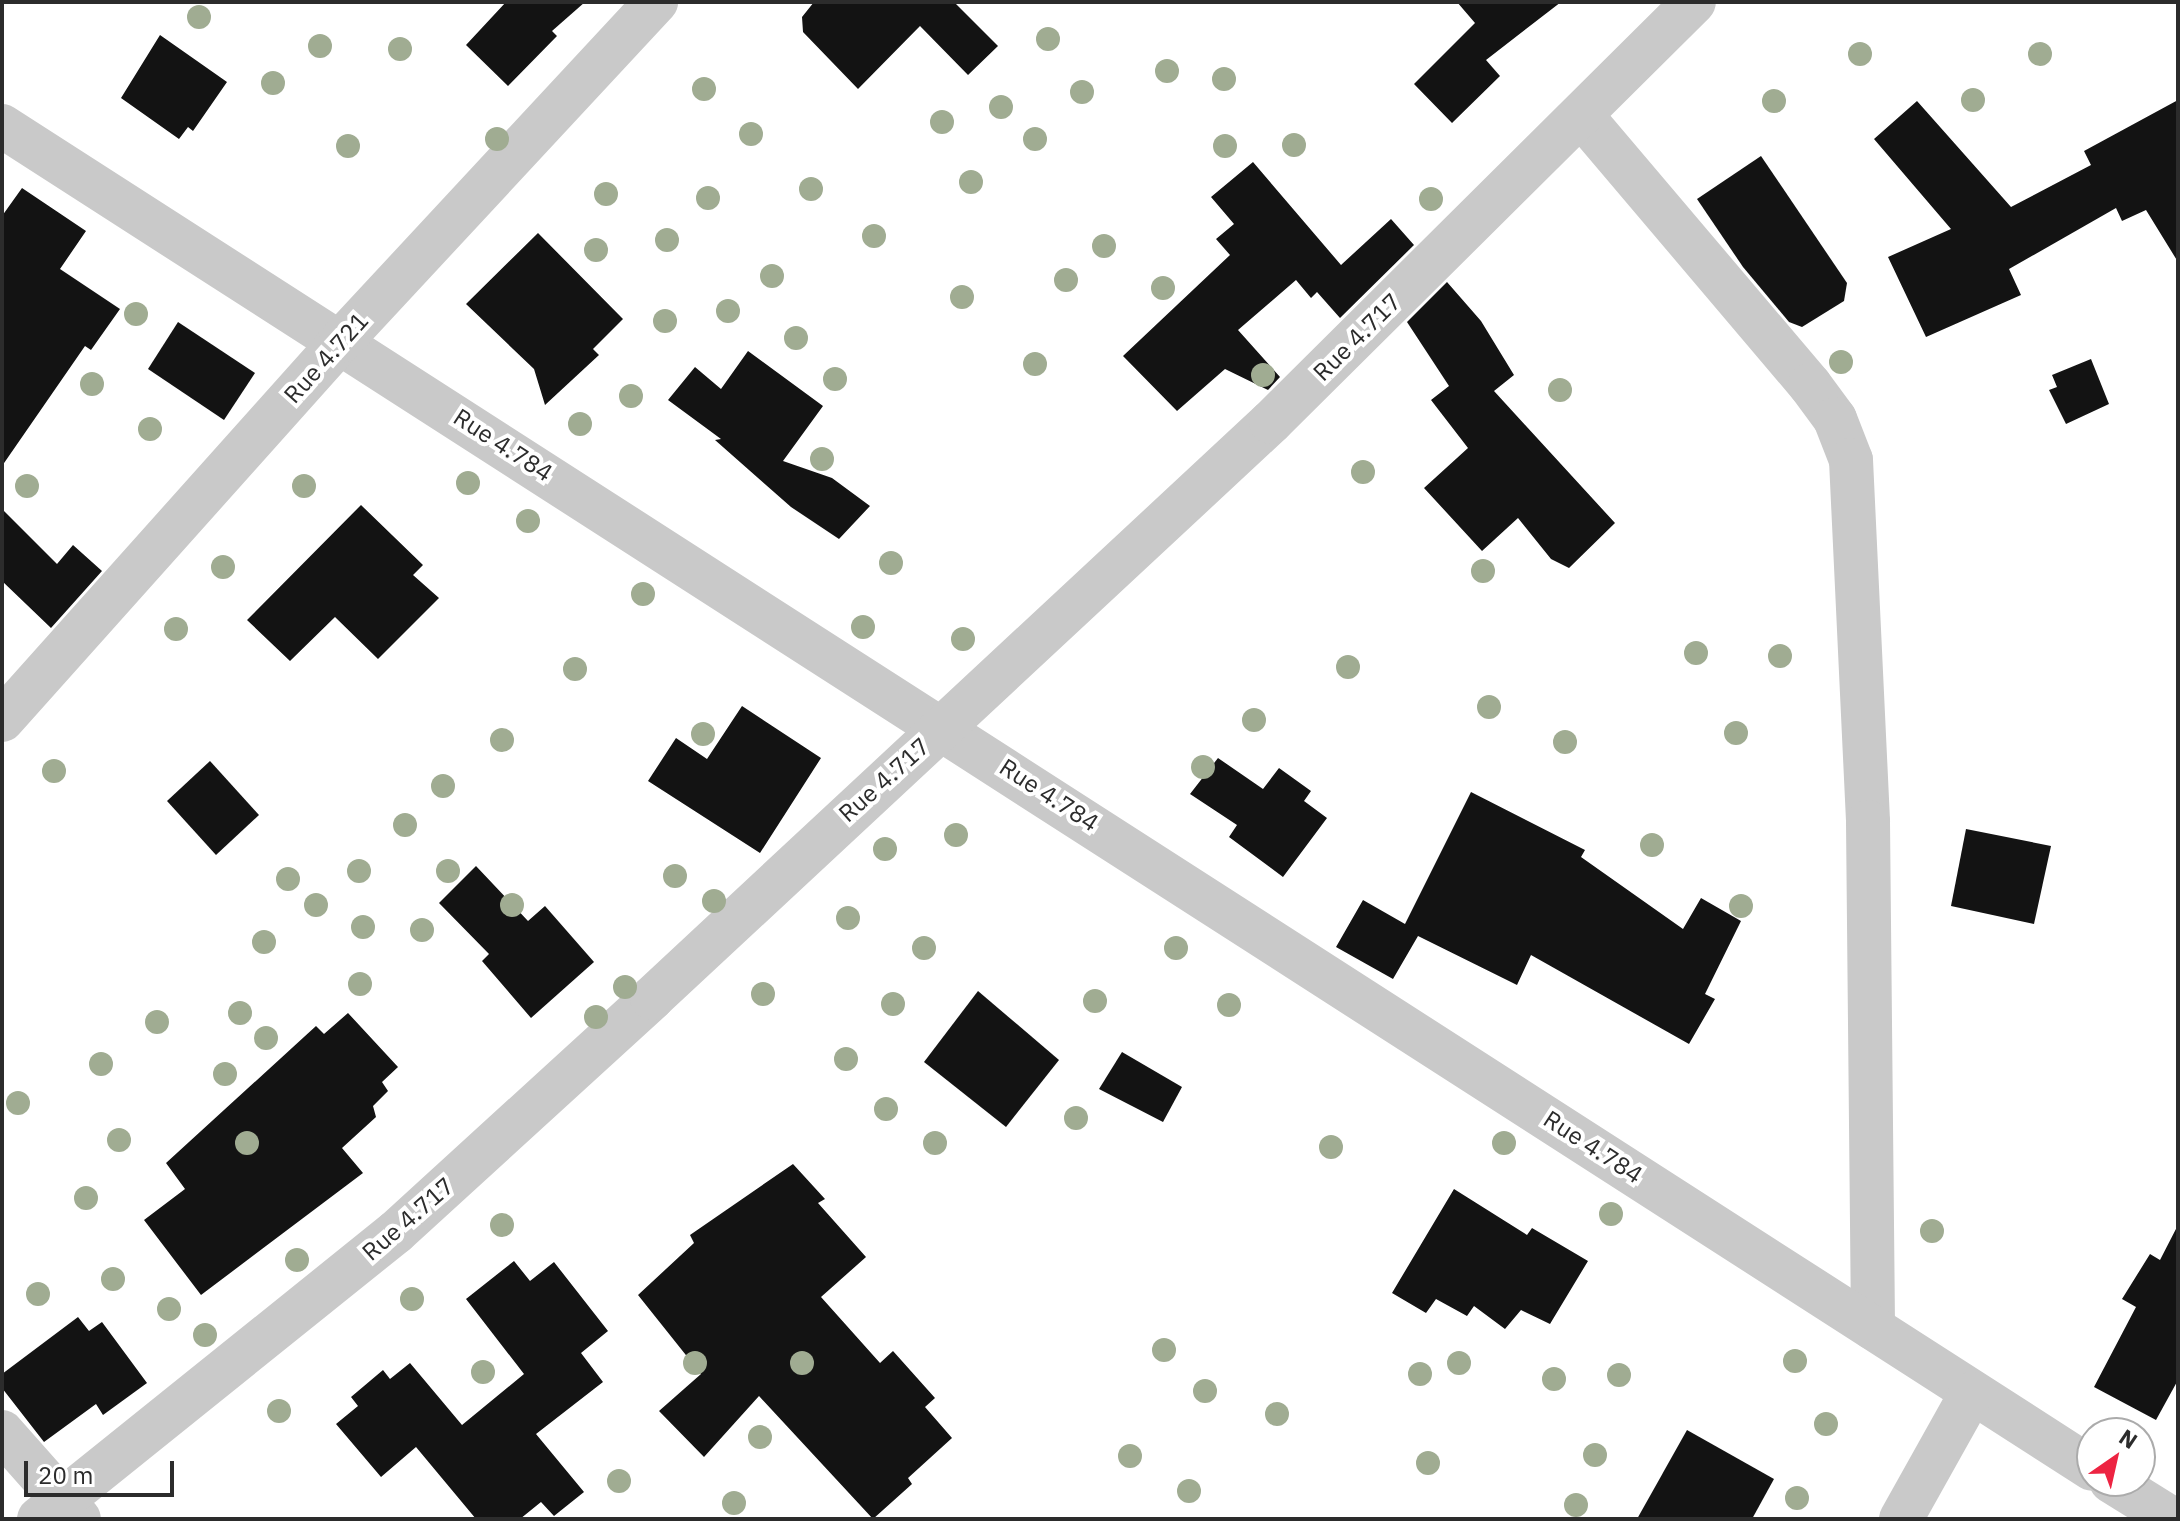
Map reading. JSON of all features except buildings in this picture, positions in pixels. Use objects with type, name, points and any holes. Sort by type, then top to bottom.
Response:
[{"type":"street","name":"Rue 4.721","points":[[2,720],[341,341],[656,2]]},
{"type":"street","name":"Rue 4.717","points":[[61,1513],[396,1232],[943,727],[1271,422],[1694,2]]},
{"type":"street","points":[[1581,115],[1810,385],[1835,419],[1851,460],[1868,822],[1873,1328]]},
{"type":"street","name":"Rue 4.784","points":[[2,126],[943,727],[2076,1459]]},
{"type":"street","points":[[1901,1519],[1971,1394]]},
{"type":"street","points":[[2,1432],[61,1513]]},
{"type":"street","points":[[2137,1497],[2172,1519]]}]
